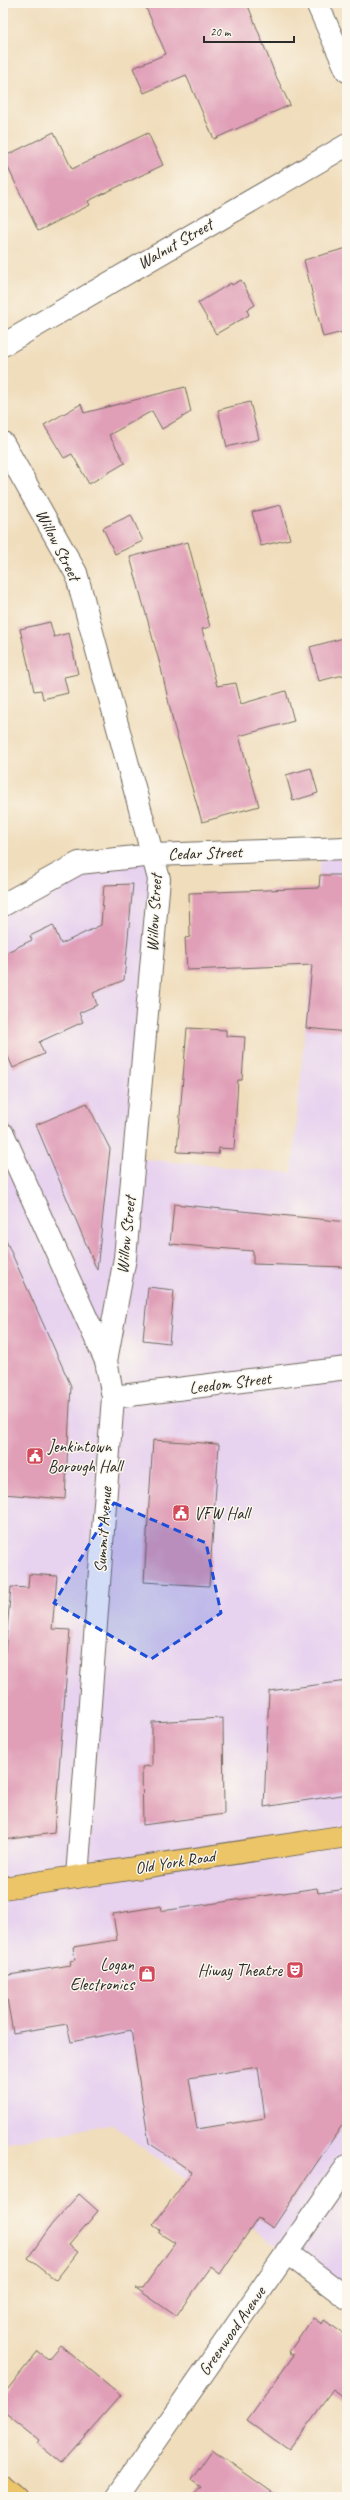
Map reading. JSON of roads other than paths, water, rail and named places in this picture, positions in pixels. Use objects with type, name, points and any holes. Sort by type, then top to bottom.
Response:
[{"type":"main road","name":"Old York Road","points":[[3,1888],[347,1836]]},
{"type":"main road","points":[[3,2486],[16,2497]]},
{"type":"street","points":[[317,3],[347,71]]},
{"type":"street","name":"Walnut Street","points":[[3,344],[347,145]]},
{"type":"street","name":"Willow Street","points":[[3,443],[76,573],[154,855],[159,880],[125,1258],[106,1361]]},
{"type":"street","name":"Cedar Street","points":[[3,905],[79,863],[154,855],[347,848]]},
{"type":"street","name":"Summit Avenue","points":[[3,1134],[106,1361],[112,1397],[77,1877]]},
{"type":"street","name":"Leedom Street","points":[[112,1397],[347,1368]]},
{"type":"street","name":"Greenwood Avenue","points":[[117,2497],[347,2166]]},
{"type":"street","points":[[286,2252],[347,2298]]},
{"type":"place","name":"Jenkintown Borough Hall","points":[[35,1456]]},
{"type":"place","name":"VFW Hall","points":[[181,1513]]},
{"type":"place","name":"Hiway Theatre","points":[[295,1970]]},
{"type":"place","name":"Logan Electronics","points":[[147,1974]]}]
